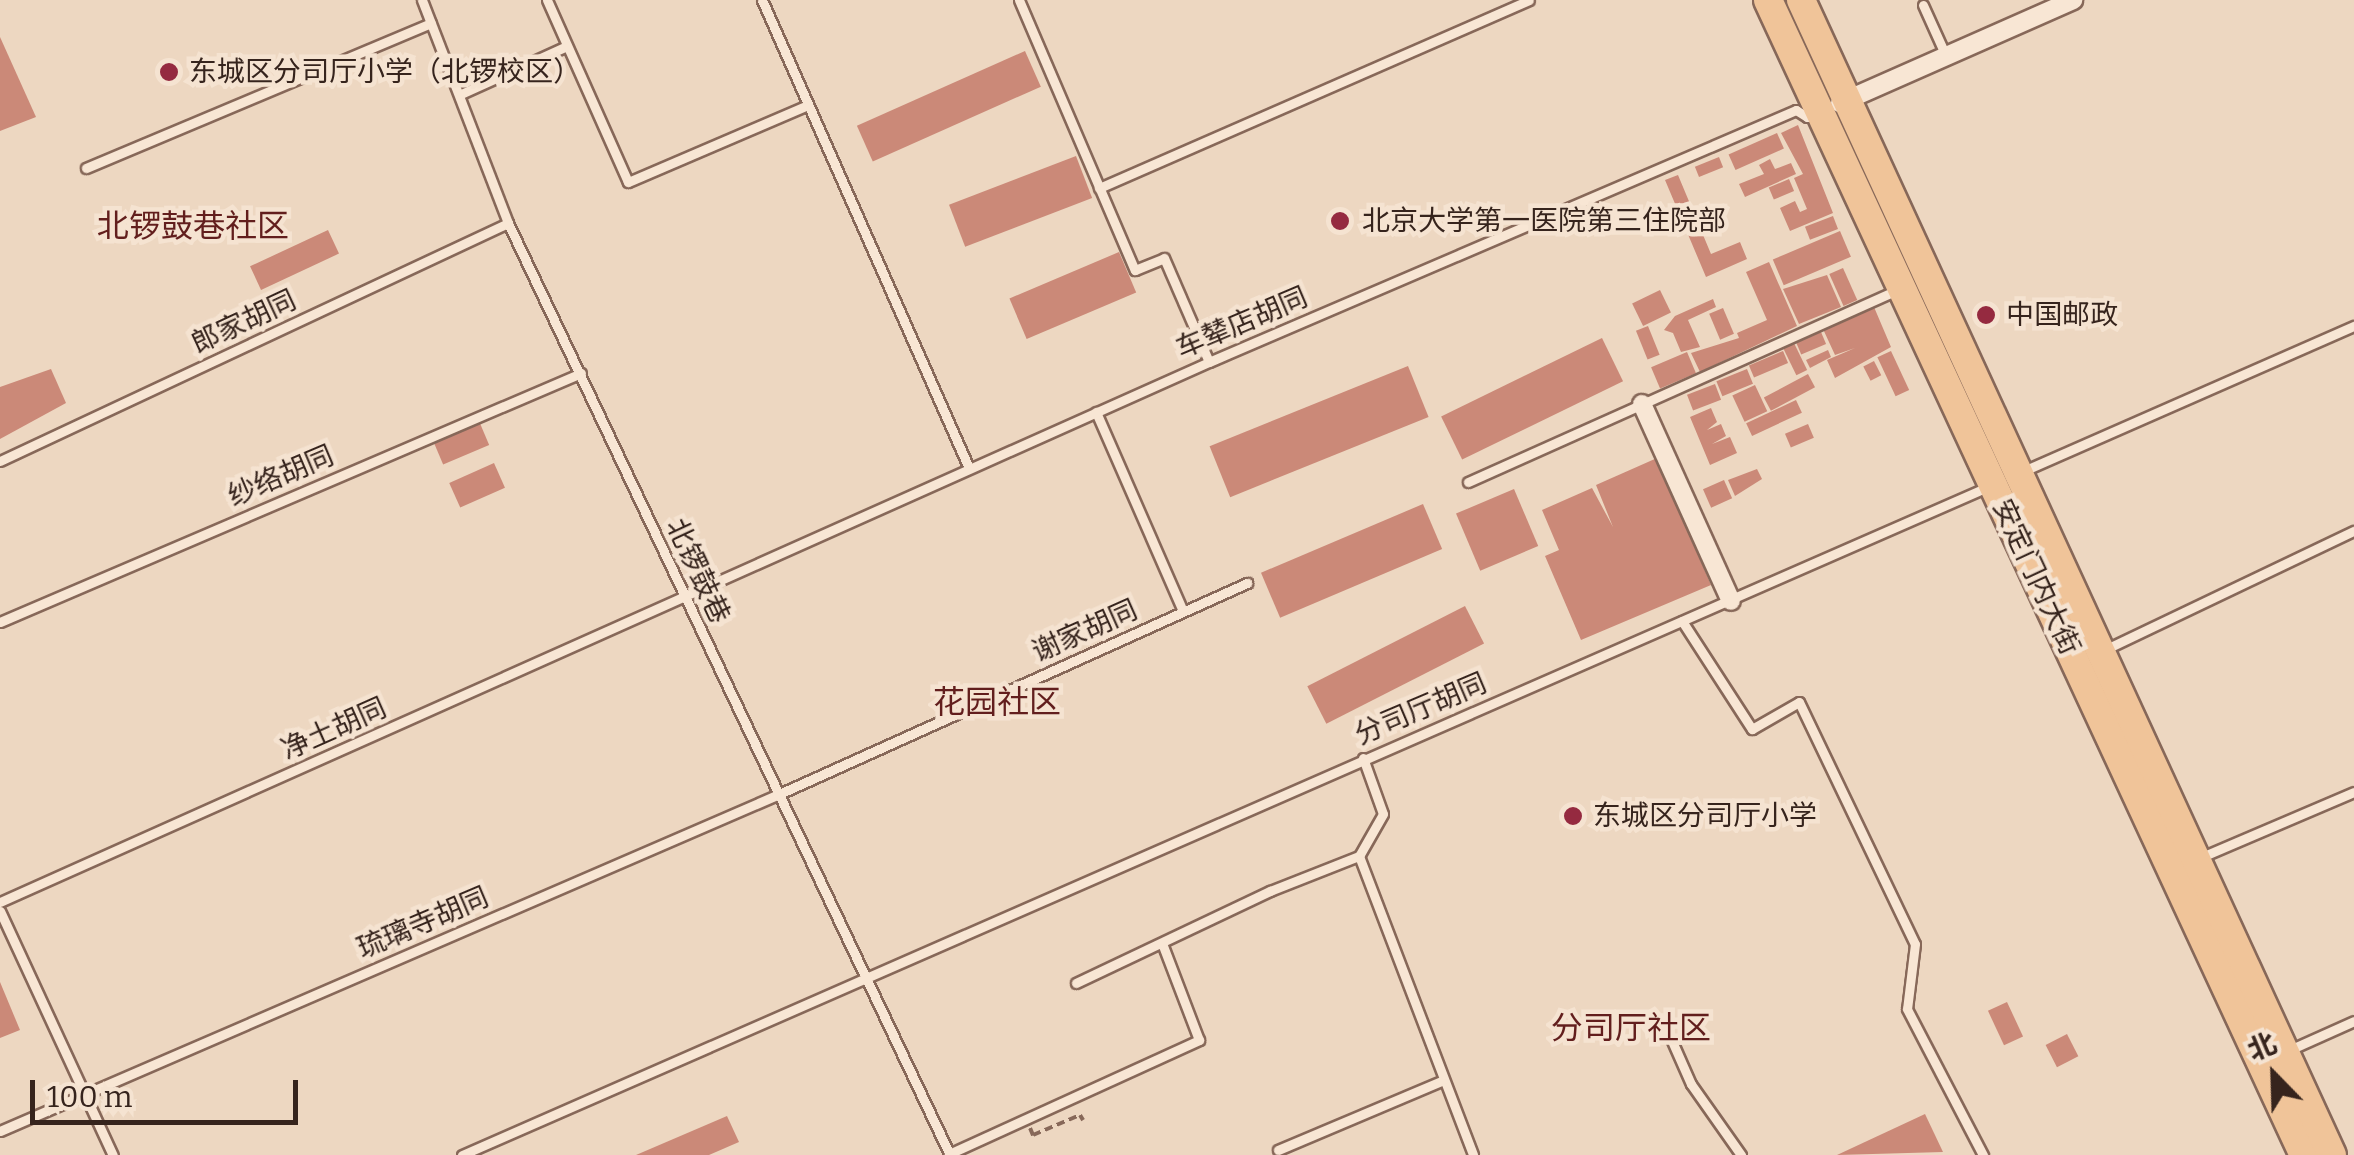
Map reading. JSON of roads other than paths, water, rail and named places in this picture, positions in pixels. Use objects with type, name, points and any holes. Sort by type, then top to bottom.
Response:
[{"type":"main road","name":"安定门内大街","points":[[1768,0],[1901,288],[2100,652],[2332,1155]]},
{"type":"main road","name":"安定门内大街","points":[[1800,0],[2304,1155]]},
{"type":"street","points":[[1820,112],[2073,0]]},
{"type":"street","points":[[1642,404],[1731,601]]},
{"type":"lane","name":"北锣鼓巷","points":[[422,0],[508,224],[949,1154]]},
{"type":"lane","points":[[547,0],[628,182],[808,106]]},
{"type":"lane","points":[[762,0],[970,468]]},
{"type":"lane","points":[[1099,188],[1529,0]]},
{"type":"lane","points":[[1021,1],[1135,270],[1164,258],[1208,362]]},
{"type":"lane","points":[[1923,5],[1946,56]]},
{"type":"lane","points":[[86,168],[431,24]]},
{"type":"lane","points":[[461,94],[567,46]]},
{"type":"lane","name":"车辇店胡同","points":[[685,596],[1208,362],[1796,110],[1806,118],[1820,112]]},
{"type":"lane","name":"郎家胡同","points":[[0,461],[508,224]]},
{"type":"lane","points":[[1468,482],[1901,288]]},
{"type":"lane","name":"分司厅胡同","points":[[462,1155],[866,974],[1731,601],[2354,326]]},
{"type":"lane","name":"纱络胡同","points":[[0,622],[580,372]]},
{"type":"lane","points":[[1096,412],[1184,611]]},
{"type":"lane","points":[[2100,652],[2354,531]]},
{"type":"lane","name":"谢家胡同","points":[[778,795],[1248,583]]},
{"type":"lane","name":"净土胡同","points":[[0,902],[685,596]]},
{"type":"lane","points":[[1682,621],[1752,729],[1799,702],[1915,944],[1907,1008],[1983,1155]]},
{"type":"lane","points":[[1076,984],[1359,856],[1383,814],[1363,758]]},
{"type":"lane","points":[[2196,860],[2354,792]]},
{"type":"lane","name":"琉璃寺胡同","points":[[0,1130],[778,795]]},
{"type":"lane","points":[[1359,856],[1473,1155]]},
{"type":"lane","points":[[0,911],[113,1155]]},
{"type":"lane","points":[[949,1154],[1199,1040],[1162,943]]},
{"type":"lane","points":[[2285,1052],[2354,1020]]},
{"type":"lane","points":[[1672,1040],[1692,1084],[1740,1155]]},
{"type":"lane","points":[[1278,1150],[1442,1081]]},
{"type":"place","name":"东城区分司厅小学（北锣校区）","points":[[169,72]]},
{"type":"place","name":"北京大学第一医院第三住院部","points":[[1340,221]]},
{"type":"place","name":"中国邮政","points":[[1986,315]]},
{"type":"place","name":"东城区分司厅小学","points":[[1573,816]]},
{"type":"district","name":"北锣鼓巷社区","points":[[193,226]]},
{"type":"district","name":"花园社区","points":[[997,702]]},
{"type":"district","name":"分司厅社区","points":[[1631,1028]]}]
